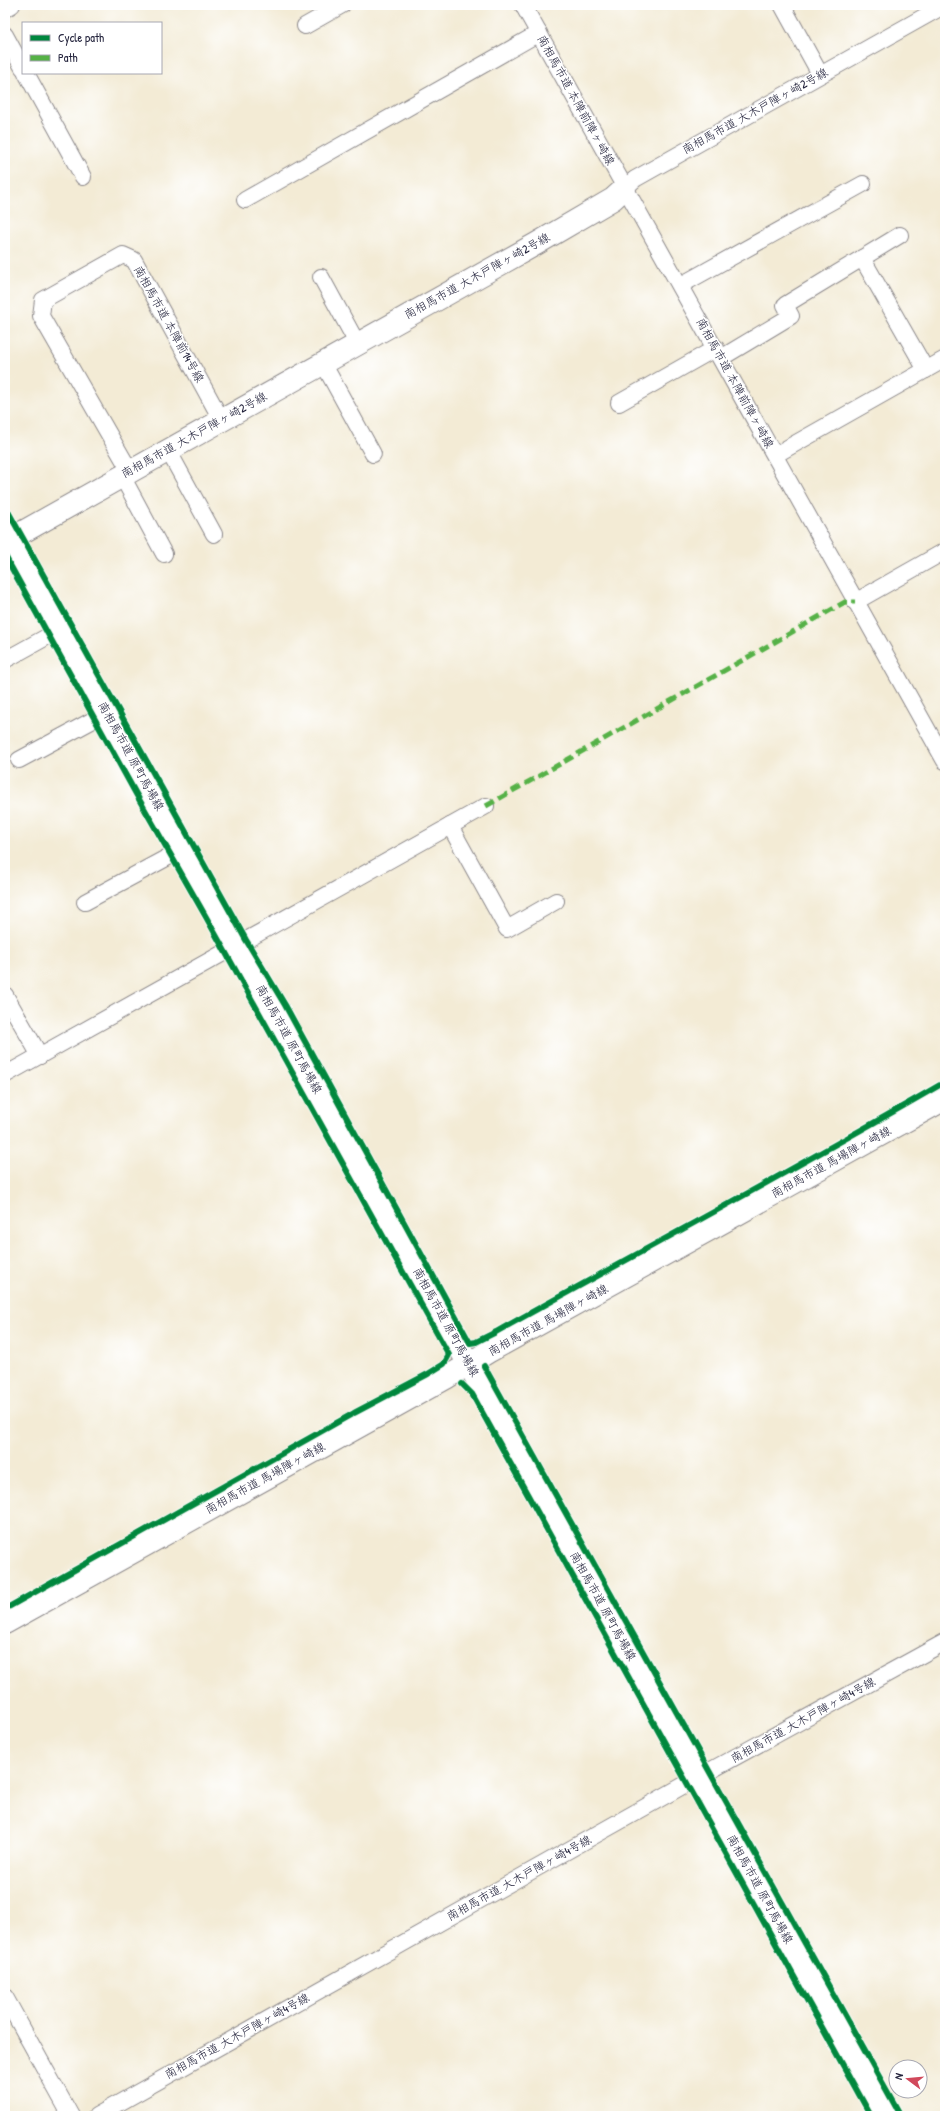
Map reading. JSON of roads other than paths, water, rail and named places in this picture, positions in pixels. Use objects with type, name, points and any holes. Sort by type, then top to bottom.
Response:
[{"type":"street","points":[[5,9],[12,5]]},
{"type":"street","points":[[305,26],[342,5]]},
{"type":"street","name":"南相馬市道 本陣前陣ヶ崎線","points":[[523,5],[681,285],[855,602],[945,761]]},
{"type":"street","points":[[782,5],[820,74]]},
{"type":"street","name":"南相馬市道 大木戸陣ヶ崎2号線","points":[[7,537],[126,474],[613,199],[635,179],[820,74],[925,10],[945,5]]},
{"type":"street","points":[[245,200],[539,33]]},
{"type":"street","points":[[5,35],[22,66]]},
{"type":"street","points":[[27,74],[83,177]]},
{"type":"street","points":[[681,285],[863,184]]},
{"type":"street","points":[[619,402],[791,316],[785,305],[900,236]]},
{"type":"street","name":"南相馬市道 本陣前14号線","points":[[126,474],[41,316],[42,300],[123,255],[134,260],[221,419]]},
{"type":"street","points":[[862,258],[926,370]]},
{"type":"street","points":[[321,277],[357,344]]},
{"type":"street","points":[[775,455],[945,359]]},
{"type":"street","points":[[323,363],[373,454]]},
{"type":"street","points":[[168,450],[214,534]]},
{"type":"street","points":[[126,474],[164,554]]},
{"type":"street","name":"南相馬市道 原町馬場線","points":[[7,537],[108,712],[886,2116]]},
{"type":"street","points":[[855,602],[945,551]]},
{"type":"street","points":[[5,660],[61,629]]},
{"type":"street","points":[[19,760],[108,712]]},
{"type":"street","points":[[5,1075],[486,806]]},
{"type":"street","points":[[450,826],[507,929],[556,901]]},
{"type":"street","points":[[85,902],[183,849]]},
{"type":"street","points":[[5,994],[40,1056]]},
{"type":"street","name":"南相馬市道 馬場陣ヶ崎線","points":[[5,1624],[945,1099]]},
{"type":"street","name":"南相馬市道 大木戸陣ヶ崎4号線","points":[[96,2116],[698,1778],[945,1642]]},
{"type":"street","points":[[5,1997],[71,2116]]}]
